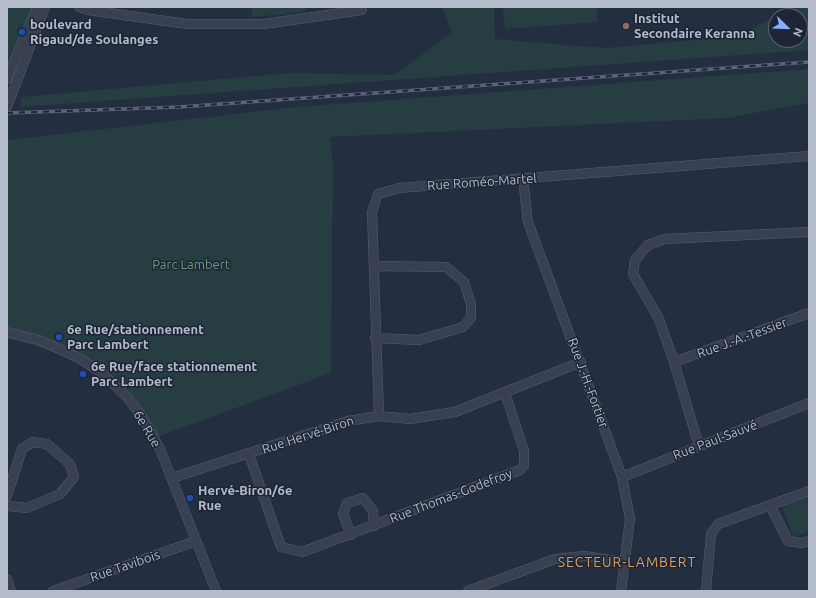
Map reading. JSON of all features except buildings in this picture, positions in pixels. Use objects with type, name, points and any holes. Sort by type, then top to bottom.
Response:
[{"type":"street","points":[[7,79],[37,7]]},
{"type":"street","points":[[7,107],[45,7]]},
{"type":"street","points":[[79,7],[88,10],[186,24],[264,24],[362,10]]},
{"type":"street","name":"Rue Roméo-Martel","points":[[379,416],[375,338],[372,212],[378,194],[399,188],[809,156]]},
{"type":"street","name":"Rue J.-H.-Fortier","points":[[523,179],[528,222],[581,362],[622,477],[630,519],[621,591]]},
{"type":"street","points":[[698,446],[674,362],[659,319],[633,274],[635,260],[639,253],[648,245],[665,239],[809,232]]},
{"type":"street","points":[[374,266],[446,267],[464,282],[471,304],[471,318],[463,327],[419,340],[375,338]]},
{"type":"street","name":"Rue J.-A.-Tessier","points":[[674,362],[809,313]]},
{"type":"street","name":"6e Rue","points":[[7,332],[39,340],[67,351],[102,373],[128,398],[144,420],[160,449],[216,591]]},
{"type":"street","name":"Rue Hervé-Biron","points":[[172,478],[348,421],[379,416],[410,419],[455,412],[581,362]]},
{"type":"street","name":"Rue Thomas-Godefroy","points":[[248,454],[281,547],[302,552],[520,470],[524,465],[524,452],[505,393]]},
{"type":"street","name":"Rue Paul-Sauvé","points":[[622,477],[809,403]]},
{"type":"street","points":[[7,496],[22,449],[33,442],[47,444],[70,464],[74,477],[60,494],[27,508],[7,506]]},
{"type":"street","points":[[706,591],[711,534],[718,524],[809,491]]},
{"type":"street","name":"Rue Thomas-Godefroy","points":[[351,534],[343,514],[347,503],[363,498],[373,511],[374,526]]},
{"type":"street","points":[[770,505],[788,541],[802,543],[809,540]]},
{"type":"street","name":"Rue Tavibois","points":[[53,591],[196,541]]},
{"type":"street","points":[[468,591],[555,559],[584,556],[625,562]]},
{"type":"street","points":[[7,579],[11,591]]},
{"type":"green space","points":[[7,7],[32,7],[7,71]]},
{"type":"green space","points":[[251,7],[305,7],[306,12],[252,17]]},
{"type":"green space","points":[[442,7],[494,7],[495,39],[605,48],[738,36],[768,20],[768,48],[808,48],[808,8],[791,8],[809,7],[809,50],[20,107],[21,97],[289,73],[394,75],[452,32]]},
{"type":"green space","points":[[503,7],[596,7],[598,22],[505,29]]},
{"type":"green space","name":"Parc Lambert","points":[[809,69],[809,103],[726,118],[330,137],[333,167],[331,373],[157,437],[128,394],[86,361],[7,338],[7,140],[296,107]]},
{"type":"green space","points":[[809,497],[809,531],[793,537],[782,506]]},
{"type":"railway","points":[[7,113],[179,107],[809,62]]},
{"type":"place","name":"Institut Secondaire Keranna","points":[[626,26]]},
{"type":"place","name":"boulevard Rigaud/de Soulanges","points":[[22,32]]},
{"type":"place","name":"6e Rue/stationnement Parc Lambert","points":[[59,337]]},
{"type":"place","name":"6e Rue/face stationnement Parc Lambert","points":[[83,374]]},
{"type":"place","name":"Hervé-Biron/6e Rue","points":[[190,498]]},
{"type":"district","name":"SECTEUR-LAMBERT","points":[[627,562]]}]
